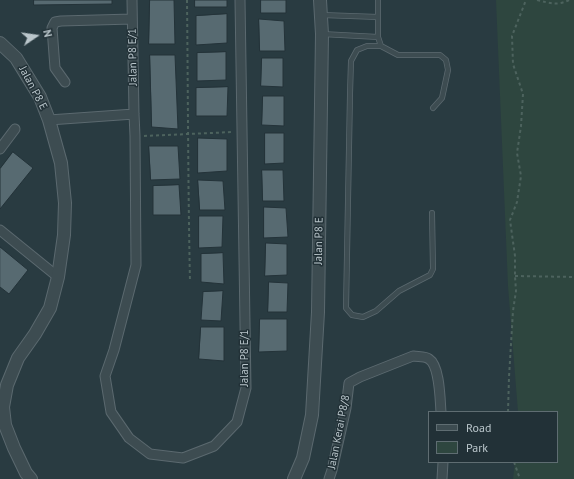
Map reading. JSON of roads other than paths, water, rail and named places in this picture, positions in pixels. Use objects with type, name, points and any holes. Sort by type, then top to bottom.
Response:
[{"type":"street","name":"Jalan P8 E/1","points":[[132,0],[136,265],[114,350],[105,376],[111,412],[129,438],[150,454],[183,458],[214,446],[237,422],[246,388],[240,0]]},
{"type":"street","name":"Jalan P8 E","points":[[294,479],[303,458],[312,407],[318,312],[322,34],[320,0]]},
{"type":"street","points":[[64,82],[55,68],[52,28],[56,22],[132,19]]},
{"type":"street","name":"Jalan P8 E","points":[[0,43],[16,58],[40,97],[49,120],[61,163],[65,203],[64,235],[58,277],[50,308],[35,334],[18,358],[7,385],[3,407],[5,425],[9,437],[26,473],[31,479]]},
{"type":"street","points":[[49,120],[134,114]]},
{"type":"street","points":[[0,149],[15,129]]},
{"type":"street","points":[[0,230],[58,277]]},
{"type":"street","name":"Jalan Kerai P8/8","points":[[329,479],[346,408],[348,388],[352,381],[413,356],[430,359],[434,365],[438,380],[441,411]]},
{"type":"street","points":[[442,479],[443,463]]},
{"type":"lane","points":[[378,0],[378,37],[380,46]]},
{"type":"lane","points":[[321,15],[378,17]]},
{"type":"lane","points":[[322,34],[378,37]]},
{"type":"lane","points":[[432,213],[433,269],[430,275],[399,291],[376,311],[362,317],[352,315],[346,308],[351,61],[356,50],[367,46],[380,46],[398,55],[440,55],[446,60],[448,70],[442,98],[433,108]]}]
